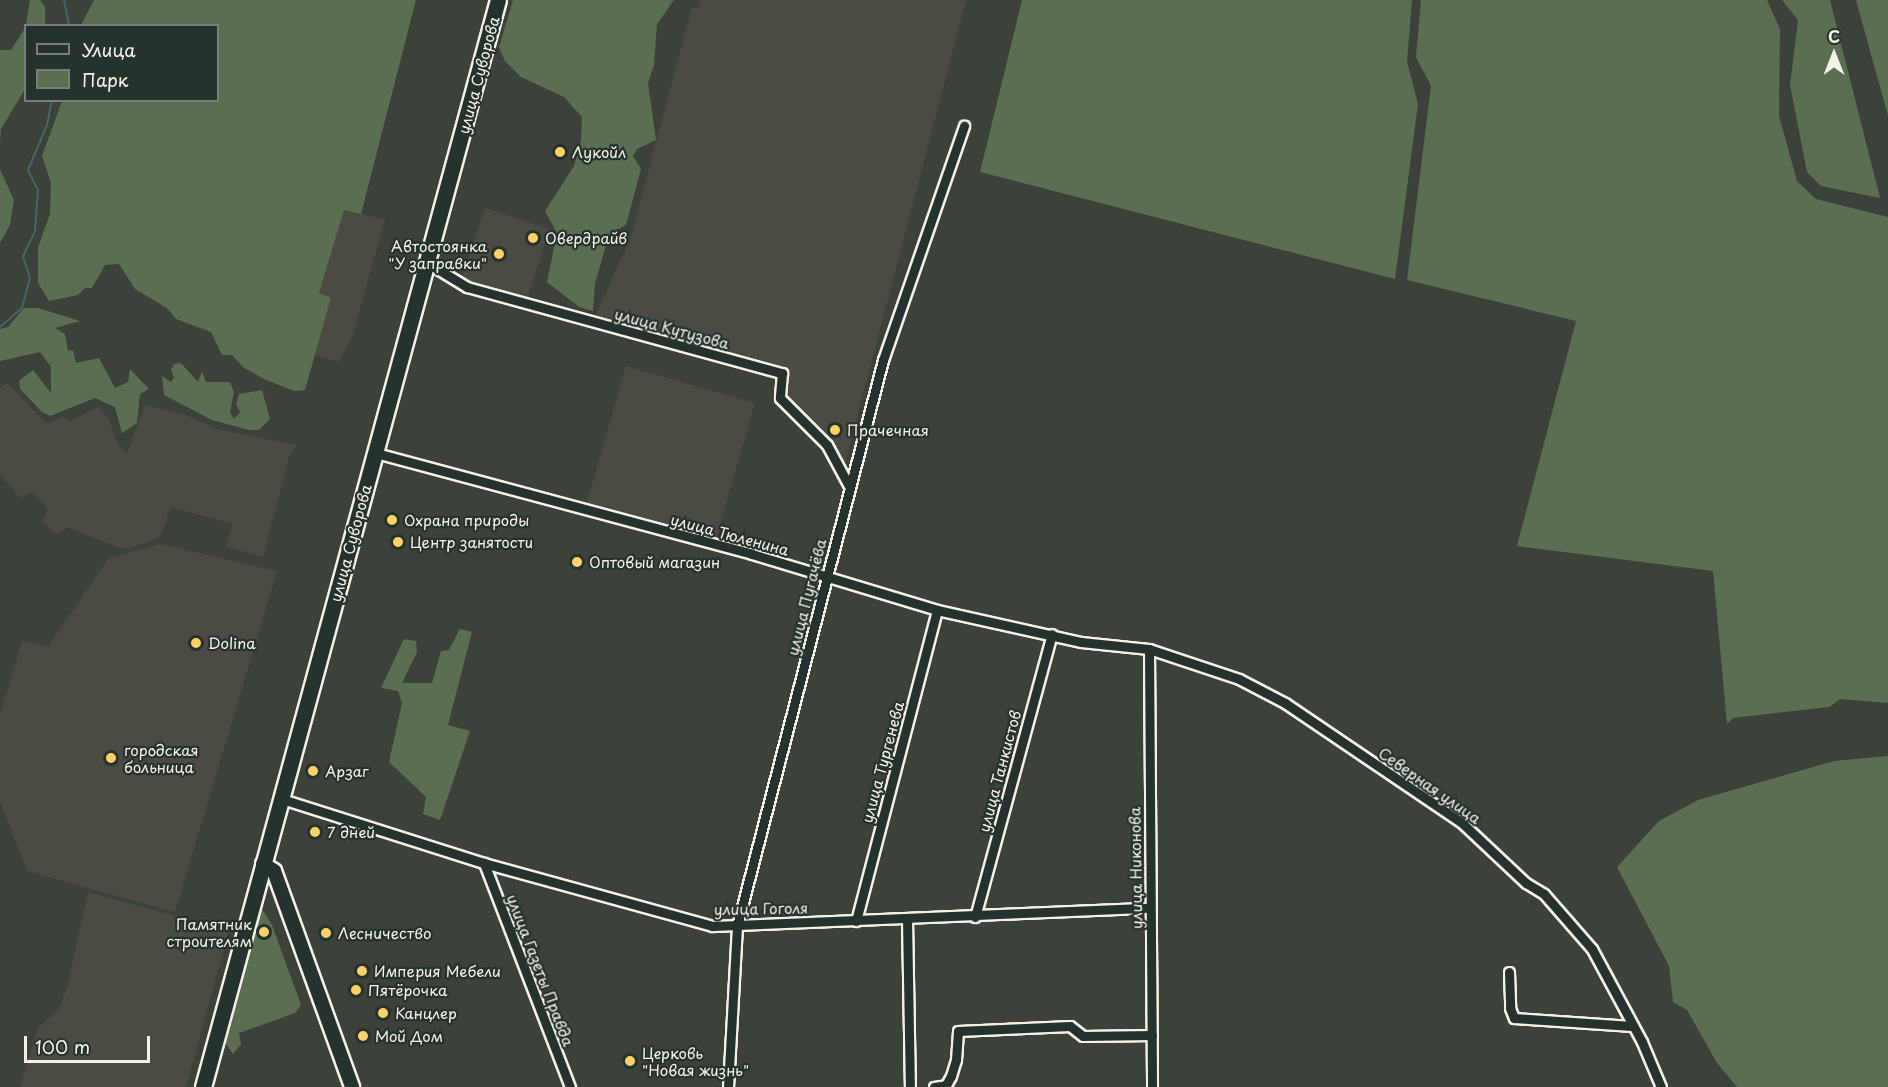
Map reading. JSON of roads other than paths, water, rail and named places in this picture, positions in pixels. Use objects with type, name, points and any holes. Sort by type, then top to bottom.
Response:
[{"type":"main road","name":"улица Суворова","points":[[202,1087],[498,0]]},
{"type":"main road","points":[[263,864],[274,872],[352,1087]]},
{"type":"street","name":"улица Пугачёва","points":[[728,1087],[737,926],[883,360],[964,126]]},
{"type":"street","name":"улица Кутузова","points":[[426,262],[467,287],[782,373],[780,398],[827,445],[849,486]]},
{"type":"street","name":"улица Тюленина","points":[[376,453],[828,575],[937,610],[1081,642],[1149,649]]},
{"type":"street","name":"улица Тургенева","points":[[856,921],[937,610]]},
{"type":"street","name":"улица Танкистов","points":[[975,917],[1052,634]]},
{"type":"street","name":"улица Никонова","points":[[1149,649],[1152,1087]]},
{"type":"street","name":"Северная улица","points":[[1149,649],[1239,679],[1285,703],[1462,823],[1526,883],[1544,894],[1592,949],[1661,1087]]},
{"type":"street","name":"улица Гоголя","points":[[282,799],[484,863],[712,926],[975,917],[1150,908]]},
{"type":"street","name":"улица Газеты Правда","points":[[484,863],[570,1087]]},
{"type":"street","points":[[907,919],[910,1087]]},
{"type":"street","points":[[1509,972],[1510,1008],[1514,1018],[1632,1026]]},
{"type":"street","points":[[934,1087],[946,1085],[951,1076],[956,1060],[958,1031],[1070,1026],[1083,1036],[1152,1035]]},
{"type":"waterway","points":[[64,0],[69,24]]},
{"type":"waterway","points":[[0,327],[22,308],[30,278],[23,256],[35,231],[38,190],[28,170],[47,125],[52,102]]},
{"type":"place","name":"Лукойл","points":[[560,152]]},
{"type":"place","name":"Овердрайв","points":[[533,238]]},
{"type":"place","name":"Автостоянка \"У заправки\"","points":[[499,254]]},
{"type":"place","name":"Прачечная","points":[[835,430]]},
{"type":"place","name":"Охрана природы","points":[[392,520]]},
{"type":"place","name":"Центр занятости","points":[[398,542]]},
{"type":"place","name":"Оптовый магазин","points":[[577,562]]},
{"type":"place","name":"Dolina","points":[[196,643]]},
{"type":"place","name":"городская больница","points":[[111,758]]},
{"type":"place","name":"Арзаг","points":[[313,771]]},
{"type":"place","name":"7 дней","points":[[315,832]]},
{"type":"place","name":"Памятник строителям","points":[[264,932]]},
{"type":"place","name":"Лесничество","points":[[326,933]]},
{"type":"place","name":"Империя Мебели","points":[[362,971]]},
{"type":"place","name":"Пятёрочка","points":[[356,990]]},
{"type":"place","name":"Канцлер","points":[[383,1013]]},
{"type":"place","name":"Мой Дом","points":[[363,1036]]},
{"type":"place","name":"Церковь \"Новая жизнь\"","points":[[630,1061]]}]
